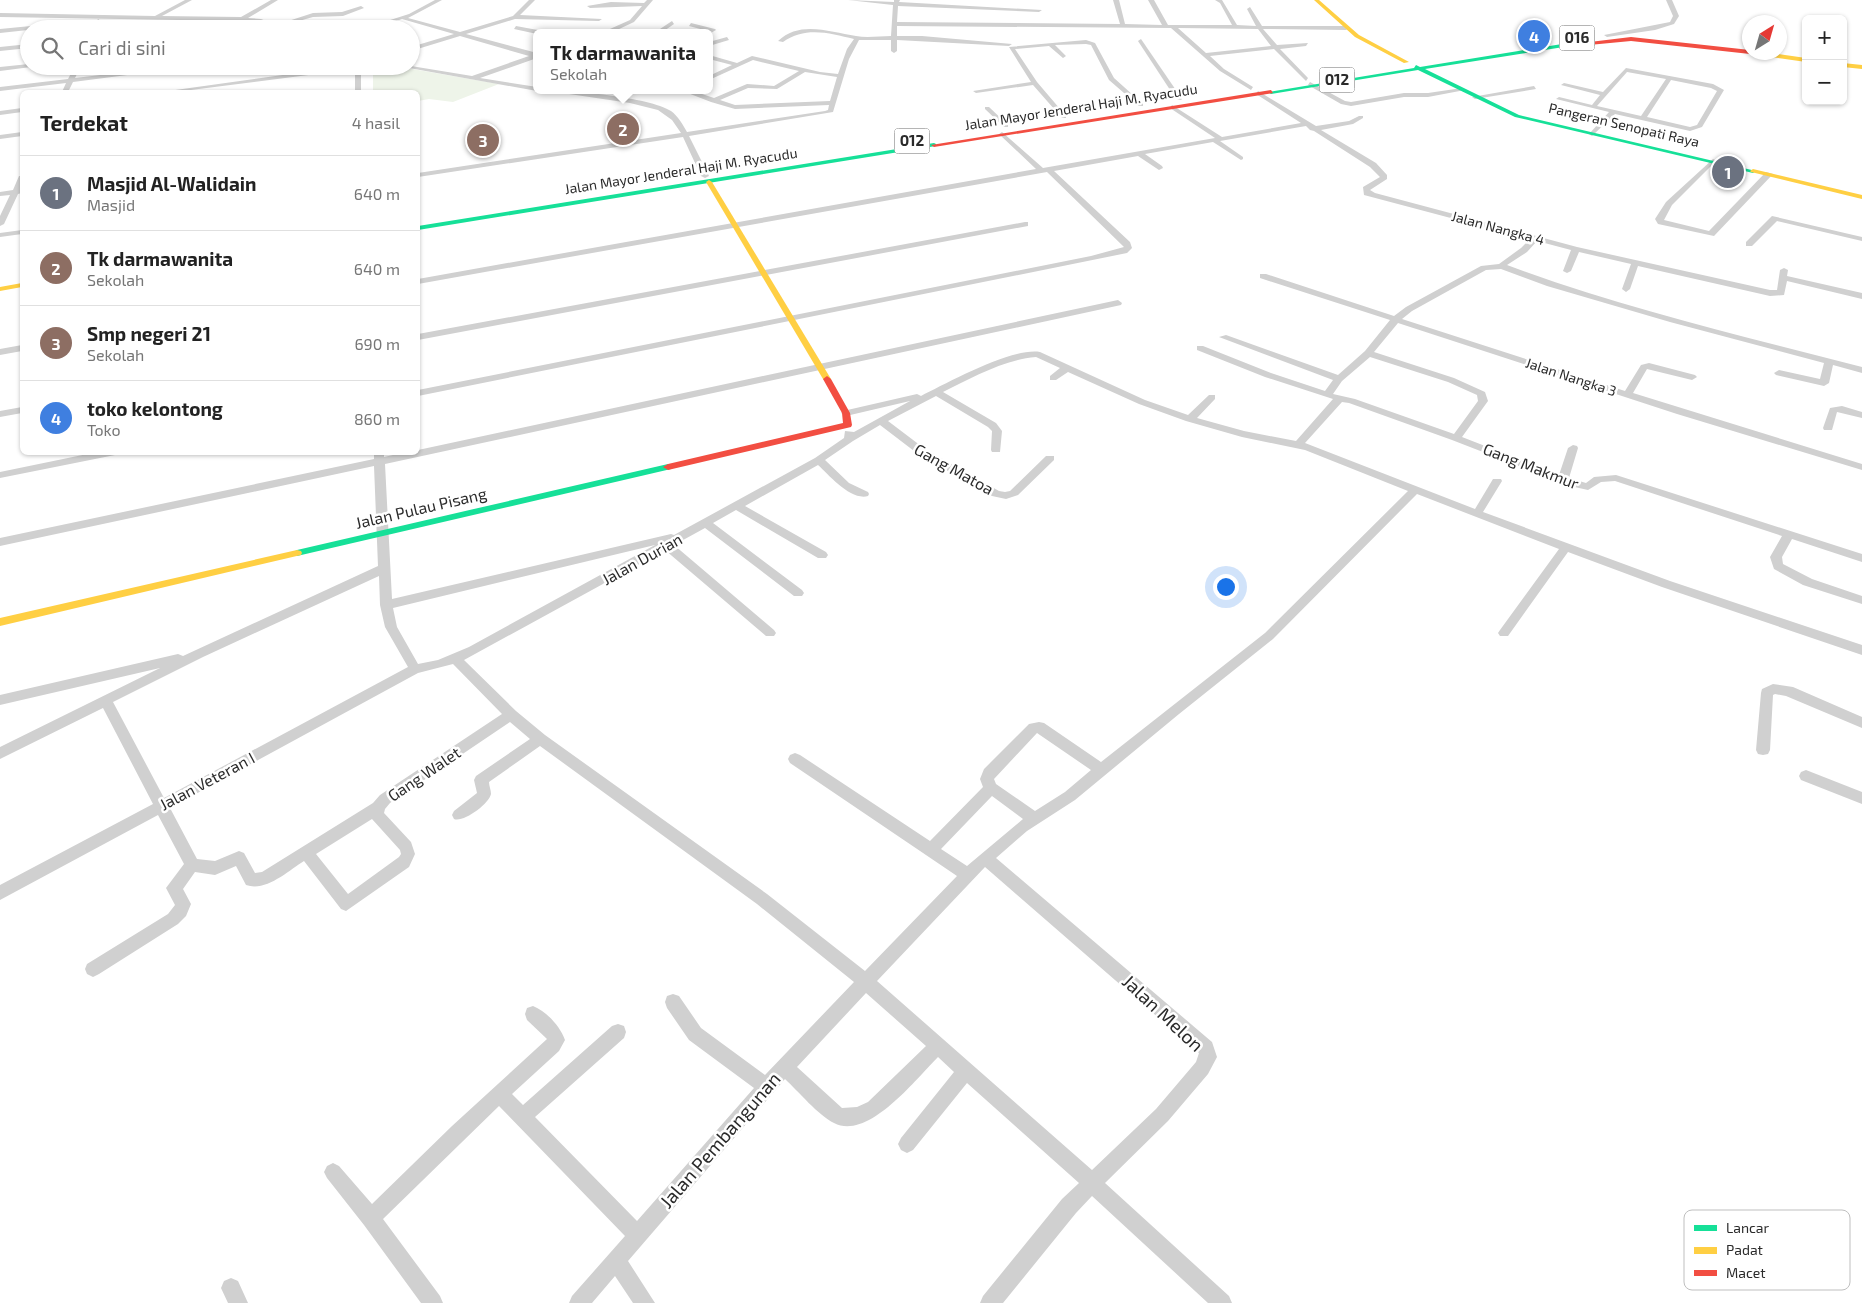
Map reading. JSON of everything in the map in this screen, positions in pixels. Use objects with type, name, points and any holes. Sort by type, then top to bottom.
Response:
[{"type":"main road","name":"Pangeran Senopati Raya","points":[[1316,0],[1346,28],[1370,44],[1517,116],[1862,197]]},
{"type":"main road","name":"Jalan Mayor Jenderal Haji M. Ryacudu","points":[[420,220],[553,203],[1607,35],[1659,36],[1742,46]]},
{"type":"main road","name":"Jalan Mayor Jenderal Haji M. Ryacudu","points":[[1538,46],[1631,39],[1742,51]]},
{"type":"main road","points":[[1787,51],[1802,53]]},
{"type":"main road","name":"Jalan Mayor Jenderal Haji M. Ryacudu","points":[[1787,57],[1802,59]]},
{"type":"main road","points":[[1847,59],[1862,61]]},
{"type":"main road","points":[[1847,65],[1862,67]]},
{"type":"main road","name":"Jalan Mayor Jenderal Haji M. Ryacudu","points":[[1004,130],[1064,117],[1119,112]]},
{"type":"main road","points":[[707,179],[821,368],[846,413],[848,426]]},
{"type":"main road","name":"Jalan Mayor Jenderal Haji M. Ryacudu","points":[[420,228],[520,208]]},
{"type":"main road","points":[[0,289],[20,285]]},
{"type":"main road","points":[[0,296],[20,292]]},
{"type":"main road","name":"Jalan Pulau Pisang","points":[[0,622],[848,426]]},
{"type":"street","points":[[156,17],[189,0]]},
{"type":"street","points":[[242,19],[274,0]]},
{"type":"street","points":[[396,20],[439,0]]},
{"type":"street","points":[[515,18],[532,0]]},
{"type":"street","points":[[612,29],[632,21],[650,0]]},
{"type":"street","points":[[851,0],[896,2],[935,7],[1039,8],[1044,26]]},
{"type":"street","points":[[929,25],[935,7],[940,0]]},
{"type":"street","points":[[1116,0],[1123,26]]},
{"type":"street","name":"Jalan Nangka 4","points":[[1151,0],[1170,27],[1222,70],[1312,129],[1373,165],[1384,177],[1366,189],[1367,193],[1576,249],[1770,293],[1781,293],[1783,274],[1862,296]]},
{"type":"street","points":[[1218,0],[1222,2],[1236,28]]},
{"type":"street","points":[[1607,35],[1646,30],[1664,26],[1675,20],[1676,16],[1669,0]]},
{"type":"street","points":[[894,51],[896,2]]},
{"type":"street","points":[[590,6],[611,4],[646,5]]},
{"type":"street","points":[[299,20],[313,15],[344,14],[361,8]]},
{"type":"street","points":[[1250,9],[1260,28],[1275,48],[1308,82],[1343,102],[1351,104],[1404,95],[1428,96],[1462,90]]},
{"type":"street","points":[[0,15],[144,16],[252,20]]},
{"type":"street","points":[[107,20],[144,16]]},
{"type":"street","points":[[403,18],[411,20]]},
{"type":"street","points":[[420,47],[515,18],[599,20]]},
{"type":"street","points":[[420,22],[533,54]]},
{"type":"street","points":[[663,29],[672,23]]},
{"type":"street","points":[[894,24],[1346,28]]},
{"type":"street","points":[[691,25],[709,29]]},
{"type":"street","points":[[999,26],[1036,83],[1064,117]]},
{"type":"street","points":[[516,28],[533,31]]},
{"type":"street","points":[[0,31],[20,29]]},
{"type":"street","points":[[1646,30],[1659,36]]},
{"type":"street","points":[[781,41],[790,33],[806,31],[829,32],[858,38],[1008,41],[1050,44],[1086,42],[1094,44],[1111,79],[1143,108]]},
{"type":"street","points":[[694,94],[713,101],[734,116],[824,114],[830,112],[848,50],[854,40],[858,38]]},
{"type":"street","points":[[713,43],[727,39]]},
{"type":"street","points":[[1141,41],[1176,103],[1217,140],[1241,158]]},
{"type":"street","points":[[1050,44],[1063,56]]},
{"type":"street","points":[[1205,56],[1306,44]]},
{"type":"street","points":[[0,49],[20,47]]},
{"type":"street","points":[[473,78],[533,56]]},
{"type":"street","points":[[713,58],[736,64]]},
{"type":"street","points":[[713,76],[752,58],[826,75],[842,76]]},
{"type":"street","points":[[0,69],[20,67]]},
{"type":"street","points":[[420,69],[533,88]]},
{"type":"street","points":[[713,101],[746,86],[775,88],[805,70]]},
{"type":"street","points":[[1559,99],[1642,119],[1696,129],[1721,92],[1719,88],[1626,70],[1593,107]]},
{"type":"street","points":[[66,90],[74,75]]},
{"type":"street","points":[[0,89],[120,75]]},
{"type":"street","points":[[180,90],[297,75]]},
{"type":"street","points":[[356,90],[359,75]]},
{"type":"street","points":[[1642,119],[1670,77]]},
{"type":"street","points":[[976,91],[1036,83]]},
{"type":"street","points":[[1564,85],[1604,94]]},
{"type":"street","points":[[1475,97],[1534,88]]},
{"type":"street","points":[[568,94],[658,108],[668,112],[684,134],[707,179]]},
{"type":"street","points":[[420,175],[684,134],[734,116],[832,103]]},
{"type":"street","points":[[420,393],[1116,253],[1128,248],[1127,244],[1046,171],[1004,130],[987,108]]},
{"type":"street","points":[[0,113],[20,110]]},
{"type":"street","points":[[1592,134],[1613,112]]},
{"type":"street","points":[[1312,129],[1350,122],[1361,117]]},
{"type":"street","points":[[420,281],[1305,124]]},
{"type":"street","points":[[0,137],[20,134]]},
{"type":"street","points":[[1140,154],[1159,168]]},
{"type":"street","points":[[1713,161],[1669,204],[1659,219],[1661,222],[1711,234],[1769,174]]},
{"type":"street","points":[[0,194],[19,192]]},
{"type":"street","points":[[0,224],[19,192]]},
{"type":"street","points":[[1750,244],[1775,218],[1862,239]]},
{"type":"street","points":[[420,337],[1025,224]]},
{"type":"street","points":[[0,235],[20,232]]},
{"type":"street","points":[[1502,266],[1524,250],[1535,238]]},
{"type":"street","points":[[1567,271],[1576,249]]},
{"type":"street","points":[[1626,289],[1635,262]]},
{"type":"street","points":[[1327,395],[1338,379],[1368,353],[1396,319],[1409,309],[1484,268],[1502,266],[1550,284],[1673,320],[1862,370]]},
{"type":"street","name":"Jalan Nangka 3","points":[[1263,276],[1627,395],[1862,467]]},
{"type":"street","points":[[420,449],[821,368],[1118,303]]},
{"type":"street","points":[[1223,337],[1338,379]]},
{"type":"street","points":[[0,352],[20,348]]},
{"type":"street","name":"Gang Makmur","points":[[1200,348],[1253,369],[1456,438],[1563,480],[1588,487],[1598,479],[1616,478],[1862,558]]},
{"type":"street","points":[[846,413],[937,393],[1024,353],[1036,354],[1142,402],[1190,419],[1242,434],[1298,445],[1326,453],[1477,514],[1566,547],[1711,600],[1862,650]]},
{"type":"street","points":[[1368,353],[1451,380],[1482,394],[1483,401],[1456,438]]},
{"type":"street","points":[[1253,369],[1269,355]]},
{"type":"street","points":[[1779,373],[1824,383],[1829,362]]},
{"type":"street","points":[[1627,395],[1644,367],[1649,366],[1692,377]]},
{"type":"street","points":[[1053,378],[1068,367]]},
{"type":"street","points":[[937,393],[992,425],[997,431],[996,450]]},
{"type":"street","name":"Jalan Durian","points":[[415,670],[432,668],[455,659],[739,507],[819,460],[849,439],[937,393]]},
{"type":"street","points":[[1190,419],[1212,398]]},
{"type":"street","points":[[1298,445],[1340,398]]},
{"type":"street","points":[[1828,428],[1833,410],[1842,409],[1862,416]]},
{"type":"street","points":[[0,414],[20,410]]},
{"type":"street","name":"Gang Matoa","points":[[881,421],[901,439],[996,494],[1006,496],[1014,493],[1050,458]]},
{"type":"street","points":[[848,426],[849,439]]},
{"type":"street","points":[[1563,480],[1574,448]]},
{"type":"street","points":[[0,475],[100,455]]},
{"type":"street","points":[[0,542],[379,457],[386,605],[391,627],[415,670]]},
{"type":"street","points":[[819,460],[845,485],[864,494]]},
{"type":"street","points":[[1477,514],[1497,481]]},
{"type":"street","name":"Jalan Pembangunan","points":[[579,1303],[784,1067],[985,858],[1022,827],[1070,796],[1269,636],[1416,489]]},
{"type":"street","points":[[739,507],[773,529],[797,539],[822,555]]},
{"type":"street","points":[[707,524],[798,593]]},
{"type":"street","points":[[386,605],[688,534]]},
{"type":"street","points":[[1789,534],[1776,557],[1778,566],[1787,573],[1803,580],[1862,600]]},
{"type":"street","points":[[666,545],[770,633]]},
{"type":"street","points":[[1504,632],[1566,547]]},
{"type":"street","points":[[0,753],[199,654],[383,569]]},
{"type":"street","points":[[0,700],[199,654]]},
{"type":"street","points":[[455,659],[511,715],[540,739],[762,899],[866,982],[1092,1183],[1222,1303]]},
{"type":"street","name":"Jalan Veteran I","points":[[0,893],[415,670]]},
{"type":"street","points":[[1763,750],[1767,693],[1774,689],[1788,691],[1862,723]]},
{"type":"street","points":[[106,701],[192,865]]},
{"type":"street","name":"Gang Walet","points":[[306,852],[346,904],[404,862],[408,854],[406,847],[377,815],[378,807],[385,799],[511,715]]},
{"type":"street","points":[[1035,819],[991,788],[987,779],[989,773],[1034,728],[1038,727],[1101,770]]},
{"type":"street","points":[[459,815],[483,796],[481,780],[540,739]]},
{"type":"street","points":[[795,758],[968,875]]},
{"type":"street","points":[[1806,776],[1862,798]]},
{"type":"street","points":[[930,851],[991,788]]},
{"type":"street","points":[[192,865],[215,868],[239,858],[251,880],[265,878],[378,807]]},
{"type":"street","name":"Jalan Melon","points":[[985,858],[1206,1048],[1208,1057],[1202,1068],[1162,1114],[1092,1183]]},
{"type":"street","points":[[93,969],[173,919],[181,911],[183,904],[174,888],[192,865]]},
{"type":"street","points":[[673,1002],[696,1034],[741,1066],[766,1087]]},
{"type":"street","points":[[371,1218],[438,1150],[557,1040],[554,1034],[533,1014]]},
{"type":"street","points":[[523,1116],[618,1032]]},
{"type":"street","points":[[784,1067],[838,1116],[848,1118],[863,1115],[874,1108],[938,1046]]},
{"type":"street","points":[[907,1144],[966,1071]]},
{"type":"street","points":[[500,1094],[638,1236]]},
{"type":"street","points":[[333,1172],[371,1218],[433,1303]]},
{"type":"street","points":[[990,1303],[1069,1206],[1092,1183]]},
{"type":"street","points":[[616,1260],[645,1303]]},
{"type":"shaded area","points":[[420,70],[499,84],[453,102],[429,99],[420,101],[420,90],[373,90],[373,75],[420,75]]},
{"type":"traffic: fast","points":[[1271,92],[1568,45]]},
{"type":"traffic: fast","points":[[1416,67],[1517,116],[1753,171]]},
{"type":"traffic: fast","points":[[420,228],[934,145]]},
{"type":"traffic: fast","points":[[297,553],[668,467]]},
{"type":"traffic: slow","points":[[1316,0],[1357,36],[1406,62]]},
{"type":"traffic: slow","points":[[1787,57],[1802,59]]},
{"type":"traffic: slow","points":[[1847,65],[1862,67]]},
{"type":"traffic: slow","points":[[1753,171],[1862,197]]},
{"type":"traffic: slow","points":[[709,182],[827,379]]},
{"type":"traffic: slow","points":[[0,289],[20,285]]},
{"type":"traffic: slow","points":[[0,622],[297,553]]},
{"type":"traffic: jam","points":[[1568,45],[1631,39],[1742,51]]},
{"type":"traffic: jam","points":[[934,145],[1271,92]]},
{"type":"traffic: jam","points":[[668,467],[848,425],[846,413],[827,379]]},
{"type":"place","name":"toko kelontong","points":[[1534,36]]},
{"type":"place","name":"Tk darmawanita","points":[[623,129]]},
{"type":"place","name":"Smp negeri 21","points":[[483,140]]},
{"type":"place","name":"Masjid Al-Walidain","points":[[1728,172]]}]
